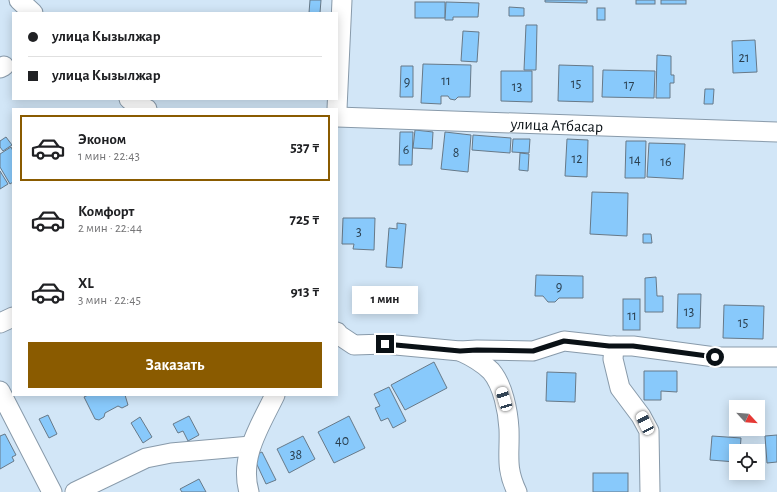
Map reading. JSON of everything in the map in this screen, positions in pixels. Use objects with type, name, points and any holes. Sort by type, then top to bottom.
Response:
[{"type":"street","points":[[19,0],[32,12]]},
{"type":"street","points":[[338,87],[342,0]]},
{"type":"street","points":[[130,100],[138,106],[144,108]]},
{"type":"street","name":"улица Атбасар","points":[[338,117],[777,132]]},
{"type":"street","points":[[0,323],[12,317]]},
{"type":"street","points":[[338,334],[354,345],[385,344],[460,351],[533,351],[564,341],[614,346],[633,346],[715,357],[777,357]]},
{"type":"street","points":[[614,346],[613,359],[620,388],[641,416],[649,431],[650,492]]},
{"type":"street","points":[[460,351],[474,358],[491,372],[501,389],[507,409],[509,430],[508,468],[517,492]]},
{"type":"street","points":[[0,391],[52,492]]},
{"type":"street","points":[[249,492],[246,481],[246,467],[251,446],[275,396]]},
{"type":"street","points":[[75,492],[146,458],[251,446]]},
{"type":"building","points":[[310,0],[321,0],[320,12],[309,12]]},
{"type":"building","points":[[545,0],[587,0],[587,3],[545,2]]},
{"type":"building","points":[[636,0],[655,0],[655,4],[636,4]]},
{"type":"building","points":[[661,0],[686,0],[686,4],[661,4]]},
{"type":"building","points":[[415,2],[445,2],[445,18],[415,18]]},
{"type":"building","points":[[446,2],[479,3],[478,17],[453,17],[453,20],[445,20]]},
{"type":"building","points":[[509,7],[524,8],[524,16],[509,16]]},
{"type":"building","points":[[597,8],[605,8],[605,20],[597,20]]},
{"type":"building","points":[[526,25],[537,25],[536,70],[524,70]]},
{"type":"building","points":[[463,31],[479,32],[477,62],[461,61]]},
{"type":"building","points":[[755,40],[757,72],[733,73],[732,41]]},
{"type":"building","points":[[657,55],[671,56],[671,75],[674,75],[674,83],[670,83],[670,98],[656,98]]},
{"type":"building","points":[[423,64],[471,65],[470,97],[458,97],[455,100],[450,99],[448,96],[441,96],[441,104],[421,103]]},
{"type":"building","points":[[559,65],[593,66],[593,102],[558,101]]},
{"type":"building","points":[[401,66],[413,66],[413,97],[400,97]]},
{"type":"building","points":[[603,70],[655,71],[654,98],[602,97]]},
{"type":"building","points":[[501,71],[532,71],[532,102],[501,101]]},
{"type":"building","points":[[705,89],[714,89],[713,104],[704,104]]},
{"type":"building","points":[[415,130],[433,132],[432,149],[413,148]]},
{"type":"building","points":[[400,132],[413,132],[412,165],[399,165]]},
{"type":"building","points":[[445,132],[471,135],[468,172],[441,169]]},
{"type":"building","points":[[473,135],[511,138],[510,153],[472,150]]},
{"type":"building","points":[[6,137],[12,145],[3,151],[0,147],[0,141]]},
{"type":"building","points":[[513,139],[530,139],[529,153],[512,152]]},
{"type":"building","points":[[567,139],[588,140],[587,177],[565,176]]},
{"type":"building","points":[[626,141],[646,141],[645,178],[625,178]]},
{"type":"building","points":[[649,143],[685,144],[683,179],[647,177]]},
{"type":"building","points":[[11,147],[12,183],[10,184],[0,167],[0,154]]},
{"type":"building","points":[[520,153],[529,154],[528,171],[519,170]]},
{"type":"building","points":[[0,171],[8,184],[0,189]]},
{"type":"building","points":[[592,192],[628,193],[627,236],[590,234]]},
{"type":"building","points":[[343,218],[375,218],[374,250],[353,249],[354,244],[342,244]]},
{"type":"building","points":[[397,223],[406,224],[402,268],[386,267],[389,228],[397,229]]},
{"type":"building","points":[[643,234],[651,234],[652,243],[643,243]]},
{"type":"building","points":[[536,275],[583,276],[583,298],[559,298],[555,302],[548,302],[543,296],[535,296]]},
{"type":"building","points":[[656,277],[657,296],[663,296],[663,312],[645,312],[645,278]]},
{"type":"building","points":[[678,294],[701,294],[700,328],[677,328]]},
{"type":"building","points":[[623,299],[640,299],[640,330],[623,330]]},
{"type":"building","points":[[724,305],[764,306],[763,339],[723,338]]},
{"type":"building","points":[[434,362],[447,388],[405,410],[391,385]]},
{"type":"building","points":[[644,371],[677,371],[677,392],[661,391],[661,400],[644,400]]},
{"type":"building","points":[[547,372],[576,373],[575,402],[546,401]]},
{"type":"building","points":[[389,387],[406,421],[393,428],[388,418],[381,421],[375,408],[380,406],[374,394]]},
{"type":"building","points":[[125,396],[128,405],[122,408],[118,406],[105,413],[104,417],[99,420],[95,419],[84,397]]},
{"type":"building","points":[[48,415],[57,434],[49,438],[39,419]]},
{"type":"building","points":[[189,416],[199,435],[188,441],[183,431],[178,433],[173,424]]},
{"type":"building","points":[[349,416],[365,448],[334,463],[318,432]]},
{"type":"building","points":[[140,417],[152,437],[143,443],[131,423]]},
{"type":"building","points":[[5,434],[16,455],[12,457],[14,461],[0,469],[0,436]]},
{"type":"building","points":[[777,435],[777,462],[767,463],[765,436]]},
{"type":"building","points":[[303,436],[315,459],[289,473],[277,449]]},
{"type":"building","points":[[712,436],[741,438],[741,444],[729,444],[729,461],[710,460]]},
{"type":"building","points":[[262,452],[276,480],[266,484],[253,456]]},
{"type":"building","points":[[593,473],[628,473],[628,492],[593,492]]},
{"type":"building","points":[[199,479],[206,492],[182,492],[180,489]]},
{"type":"route","points":[[385,344],[460,351],[533,351],[564,341],[609,346],[633,346],[715,357]]}]
